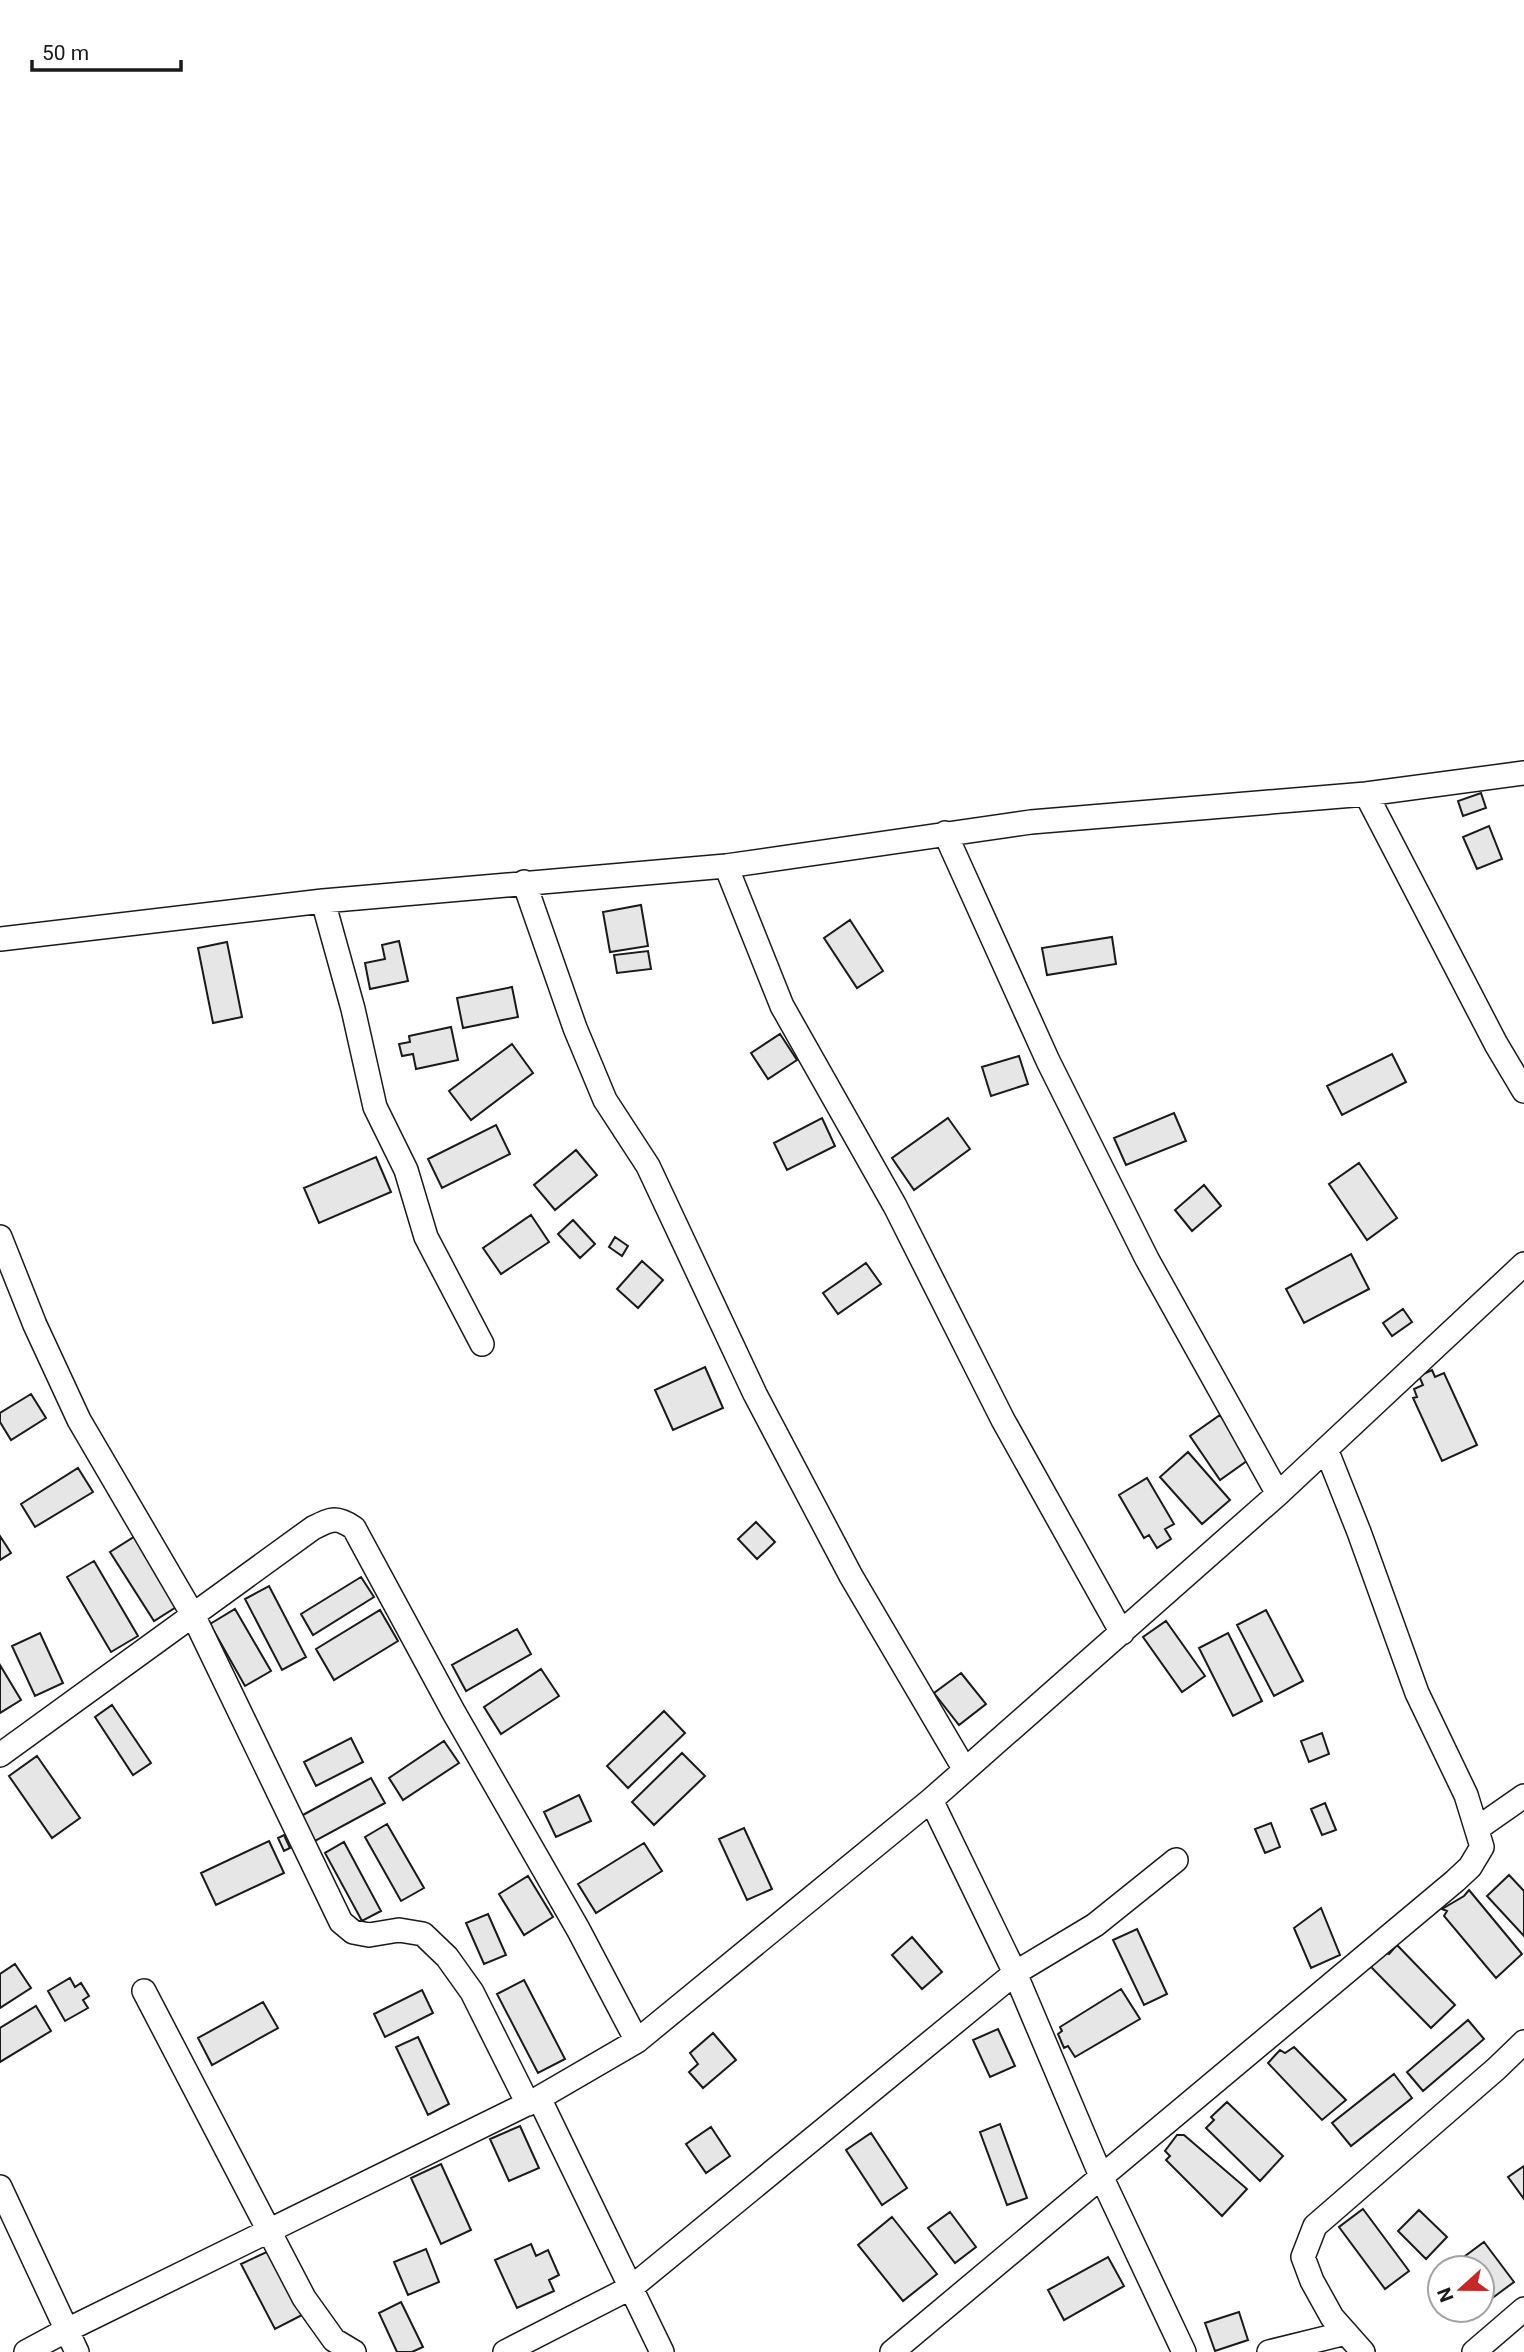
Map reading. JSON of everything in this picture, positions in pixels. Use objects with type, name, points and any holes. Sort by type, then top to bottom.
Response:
[{"type":"street","points":[[0,939],[323,901],[726,866],[1031,822],[1366,794],[1524,773]]},
{"type":"street","points":[[1366,794],[1496,1044],[1524,1091]]},
{"type":"street","points":[[945,833],[1048,1061],[1140,1247],[1278,1494]]},
{"type":"street","points":[[726,866],[782,1006],[895,1206],[1003,1420],[1122,1633]]},
{"type":"street","points":[[524,883],[575,1028],[605,1100],[648,1166],[755,1394],[851,1576],[965,1770]]},
{"type":"street","points":[[323,901],[353,1009],[375,1107],[406,1170],[426,1237],[482,1344]]},
{"type":"street","points":[[0,1237],[35,1325],[79,1420],[193,1615],[341,1922],[353,1932],[369,1935],[399,1930],[423,1934],[439,1949],[472,1992],[534,2101],[632,2287],[662,2352]]},
{"type":"street","points":[[26,2352],[65,2330],[534,2101],[637,2041],[931,1800],[1122,1633],[1278,1494],[1524,1264]]},
{"type":"street","points":[[892,2352],[1455,1881],[1470,1867],[1482,1847],[1466,1795],[1417,1693],[1326,1449]]},
{"type":"street","points":[[0,1755],[313,1528],[330,1519],[343,1521],[354,1528],[453,1712],[578,1929],[637,2041]]},
{"type":"street","points":[[1478,1828],[1524,1796]]},
{"type":"street","points":[[931,1800],[1015,1973],[1101,2176],[1184,2352]]},
{"type":"street","points":[[505,2352],[632,2287],[1015,1973],[1095,1924],[1176,1860]]},
{"type":"street","points":[[145,1991],[304,2298],[334,2340],[354,2352]]},
{"type":"street","points":[[1363,2352],[1332,2317],[1312,2281],[1303,2257],[1315,2226],[1524,2042]]},
{"type":"street","points":[[0,2187],[77,2352]]},
{"type":"street","points":[[1474,2352],[1524,2309]]},
{"type":"street","points":[[1269,2352],[1346,2333]]},
{"type":"building","points":[[1481,793],[1486,808],[1463,816],[1458,801]]},
{"type":"building","points":[[1489,826],[1502,859],[1477,869],[1463,837]]},
{"type":"building","points":[[641,905],[648,946],[610,952],[603,912]]},
{"type":"building","points":[[850,920],[883,971],[857,988],[824,938]]},
{"type":"building","points":[[1112,937],[1116,964],[1047,975],[1042,948]]},
{"type":"building","points":[[399,941],[408,981],[370,989],[365,963],[385,959],[382,945]]},
{"type":"building","points":[[227,942],[242,1017],[213,1023],[198,948]]},
{"type":"building","points":[[648,951],[651,969],[617,973],[614,955]]},
{"type":"building","points":[[512,987],[518,1017],[463,1028],[457,998]]},
{"type":"building","points":[[451,1027],[458,1060],[416,1069],[413,1054],[402,1056],[399,1044],[410,1042],[409,1036]]},
{"type":"building","points":[[780,1034],[797,1060],[768,1079],[751,1053]]},
{"type":"building","points":[[512,1044],[533,1073],[471,1120],[449,1091]]},
{"type":"building","points":[[1392,1054],[1406,1082],[1342,1115],[1327,1086]]},
{"type":"building","points":[[1019,1056],[1028,1084],[991,1096],[982,1067]]},
{"type":"building","points":[[1174,1113],[1186,1141],[1126,1165],[1114,1138]]},
{"type":"building","points":[[822,1118],[835,1146],[787,1170],[774,1143]]},
{"type":"building","points":[[948,1118],[970,1149],[914,1190],[892,1158]]},
{"type":"building","points":[[496,1125],[510,1154],[442,1188],[428,1159]]},
{"type":"building","points":[[576,1150],[597,1175],[555,1210],[534,1185]]},
{"type":"building","points":[[376,1157],[391,1192],[319,1223],[304,1188]]},
{"type":"building","points":[[1359,1163],[1397,1218],[1367,1240],[1329,1184]]},
{"type":"building","points":[[1204,1185],[1221,1206],[1192,1231],[1175,1210]]},
{"type":"building","points":[[531,1215],[549,1242],[501,1274],[483,1248]]},
{"type":"building","points":[[573,1220],[595,1244],[580,1258],[558,1234]]},
{"type":"building","points":[[615,1237],[628,1246],[622,1256],[609,1247]]},
{"type":"building","points":[[1351,1254],[1369,1289],[1304,1323],[1286,1289]]},
{"type":"building","points":[[642,1261],[663,1280],[638,1308],[617,1289]]},
{"type":"building","points":[[866,1263],[881,1284],[838,1314],[823,1293]]},
{"type":"building","points":[[1403,1309],[1412,1322],[1392,1336],[1383,1323]]},
{"type":"building","points":[[705,1367],[723,1408],[673,1430],[655,1390]]},
{"type":"building","points":[[1432,1370],[1435,1377],[1444,1373],[1477,1445],[1442,1461],[1413,1398],[1417,1397],[1414,1389],[1423,1385],[1419,1376]]},
{"type":"building","points":[[31,1394],[46,1418],[11,1440],[0,1422],[0,1413]]},
{"type":"building","points":[[1220,1415],[1251,1458],[1220,1480],[1190,1436]]},
{"type":"building","points":[[1188,1452],[1230,1500],[1202,1524],[1160,1477]]},
{"type":"building","points":[[78,1468],[93,1492],[35,1527],[21,1504]]},
{"type":"building","points":[[1147,1478],[1174,1524],[1165,1529],[1171,1539],[1157,1548],[1149,1535],[1144,1538],[1119,1495]]},
{"type":"building","points":[[756,1522],[775,1542],[757,1559],[738,1539]]},
{"type":"building","points":[[137,1535],[181,1604],[154,1621],[110,1552]]},
{"type":"building","points":[[0,1536],[11,1553],[0,1560]]},
{"type":"building","points":[[94,1561],[138,1636],[111,1652],[67,1577]]},
{"type":"building","points":[[361,1577],[374,1597],[313,1635],[301,1614]]},
{"type":"building","points":[[269,1586],[306,1657],[282,1670],[245,1599]]},
{"type":"building","points":[[235,1609],[271,1671],[245,1686],[210,1624]]},
{"type":"building","points":[[380,1610],[398,1641],[334,1680],[316,1649]]},
{"type":"building","points":[[1266,1610],[1303,1681],[1274,1696],[1237,1625]]},
{"type":"building","points":[[1166,1621],[1205,1676],[1182,1692],[1143,1637]]},
{"type":"building","points":[[517,1629],[531,1654],[466,1691],[452,1665]]},
{"type":"building","points":[[40,1633],[63,1683],[35,1696],[12,1646]]},
{"type":"building","points":[[1228,1633],[1262,1701],[1233,1716],[1199,1648]]},
{"type":"building","points":[[0,1665],[21,1700],[0,1713]]},
{"type":"building","points":[[541,1669],[559,1696],[501,1734],[484,1707]]},
{"type":"building","points":[[961,1673],[986,1704],[959,1725],[934,1693]]},
{"type":"building","points":[[112,1705],[151,1763],[133,1775],[95,1717]]},
{"type":"building","points":[[664,1711],[685,1733],[628,1788],[607,1766]]},
{"type":"building","points":[[1322,1733],[1329,1754],[1309,1762],[1301,1741]]},
{"type":"building","points":[[351,1738],[363,1762],[316,1786],[304,1762]]},
{"type":"building","points":[[444,1741],[459,1763],[403,1800],[389,1778]]},
{"type":"building","points":[[682,1753],[705,1776],[654,1825],[632,1802]]},
{"type":"building","points":[[37,1756],[80,1818],[52,1838],[9,1776]]},
{"type":"building","points":[[371,1778],[385,1803],[315,1841],[301,1816]]},
{"type":"building","points":[[579,1795],[591,1821],[556,1837],[544,1812]]},
{"type":"building","points":[[1325,1803],[1336,1830],[1322,1835],[1311,1809]]},
{"type":"building","points":[[1271,1823],[1280,1847],[1265,1853],[1255,1829]]},
{"type":"building","points":[[387,1824],[424,1888],[401,1901],[365,1837]]},
{"type":"building","points":[[744,1828],[772,1889],[747,1900],[719,1839]]},
{"type":"building","points":[[284,1835],[290,1848],[284,1851],[278,1838]]},
{"type":"building","points":[[269,1841],[284,1873],[216,1905],[201,1873]]},
{"type":"building","points":[[344,1842],[381,1911],[362,1921],[325,1853]]},
{"type":"building","points":[[644,1843],[662,1871],[596,1913],[578,1884]]},
{"type":"building","points":[[1509,1875],[1524,1891],[1524,1936],[1487,1896]]},
{"type":"building","points":[[528,1876],[553,1917],[524,1935],[499,1894]]},
{"type":"building","points":[[1469,1890],[1522,1954],[1496,1978],[1444,1916],[1447,1911],[1442,1909]]},
{"type":"building","points":[[1321,1908],[1340,1955],[1311,1968],[1294,1928]]},
{"type":"building","points":[[488,1914],[506,1955],[484,1964],[466,1923]]},
{"type":"building","points":[[1137,1929],[1167,1994],[1144,2005],[1113,1940]]},
{"type":"building","points":[[912,1937],[942,1972],[922,1989],[892,1955]]},
{"type":"building","points":[[1397,1945],[1455,2005],[1431,2028],[1370,1966],[1382,1951],[1389,1954]]},
{"type":"building","points":[[15,1964],[31,1988],[0,2008],[0,1974]]},
{"type":"building","points":[[70,1978],[75,1987],[81,1983],[89,1996],[83,2000],[88,2008],[65,2021],[48,1991]]},
{"type":"building","points":[[524,1980],[565,2059],[538,2073],[497,1994]]},
{"type":"building","points":[[1121,1989],[1140,2019],[1075,2057],[1068,2046],[1064,2048],[1058,2034],[1062,2031],[1060,2027]]},
{"type":"building","points":[[422,1990],[433,2013],[385,2037],[374,2014]]},
{"type":"building","points":[[263,2002],[278,2028],[212,2065],[198,2038]]},
{"type":"building","points":[[36,2006],[51,2031],[0,2062],[0,2028]]},
{"type":"building","points":[[1468,2020],[1484,2039],[1423,2091],[1407,2072]]},
{"type":"building","points":[[998,2029],[1015,2066],[990,2077],[973,2040]]},
{"type":"building","points":[[713,2033],[736,2060],[703,2088],[689,2072],[698,2064],[690,2053]]},
{"type":"building","points":[[418,2037],[449,2104],[428,2115],[396,2047]]},
{"type":"building","points":[[1294,2047],[1346,2100],[1322,2120],[1268,2063],[1280,2050],[1285,2053]]},
{"type":"building","points":[[1394,2074],[1412,2098],[1351,2146],[1332,2123]]},
{"type":"building","points":[[1227,2102],[1283,2156],[1260,2181],[1206,2128],[1214,2120],[1211,2117]]},
{"type":"building","points":[[1000,2124],[1027,2198],[1007,2205],[980,2132]]},
{"type":"building","points":[[520,2126],[539,2168],[509,2181],[490,2139]]},
{"type":"building","points":[[711,2127],[730,2156],[706,2173],[686,2144]]},
{"type":"building","points":[[871,2133],[907,2188],[882,2205],[846,2150]]},
{"type":"building","points":[[1177,2135],[1184,2135],[1247,2189],[1222,2216],[1166,2160],[1170,2156],[1165,2151]]},
{"type":"building","points":[[441,2164],[471,2230],[441,2244],[411,2178]]},
{"type":"building","points":[[1524,2166],[1524,2199],[1508,2177]]},
{"type":"building","points":[[1363,2209],[1409,2271],[1385,2289],[1339,2227]]},
{"type":"building","points":[[1419,2210],[1447,2237],[1431,2254],[1426,2254],[1426,2259],[1398,2231]]},
{"type":"building","points":[[950,2212],[976,2247],[955,2263],[928,2228]]},
{"type":"building","points":[[892,2217],[937,2274],[903,2301],[858,2245]]},
{"type":"building","points":[[1484,2242],[1493,2254],[1468,2254]]},
{"type":"building","points":[[531,2244],[536,2256],[548,2250],[559,2275],[549,2280],[554,2291],[517,2308],[495,2260]]},
{"type":"building","points":[[426,2249],[439,2282],[408,2295],[394,2262]]},
{"type":"building","points":[[271,2250],[304,2314],[275,2329],[241,2264]]},
{"type":"building","points":[[1108,2257],[1124,2286],[1064,2320],[1048,2290]]},
{"type":"building","points":[[1496,2258],[1514,2282],[1496,2295]]},
{"type":"building","points":[[401,2302],[423,2347],[412,2352],[397,2352],[379,2313]]},
{"type":"building","points":[[1239,2312],[1248,2340],[1215,2351],[1205,2323]]}]
